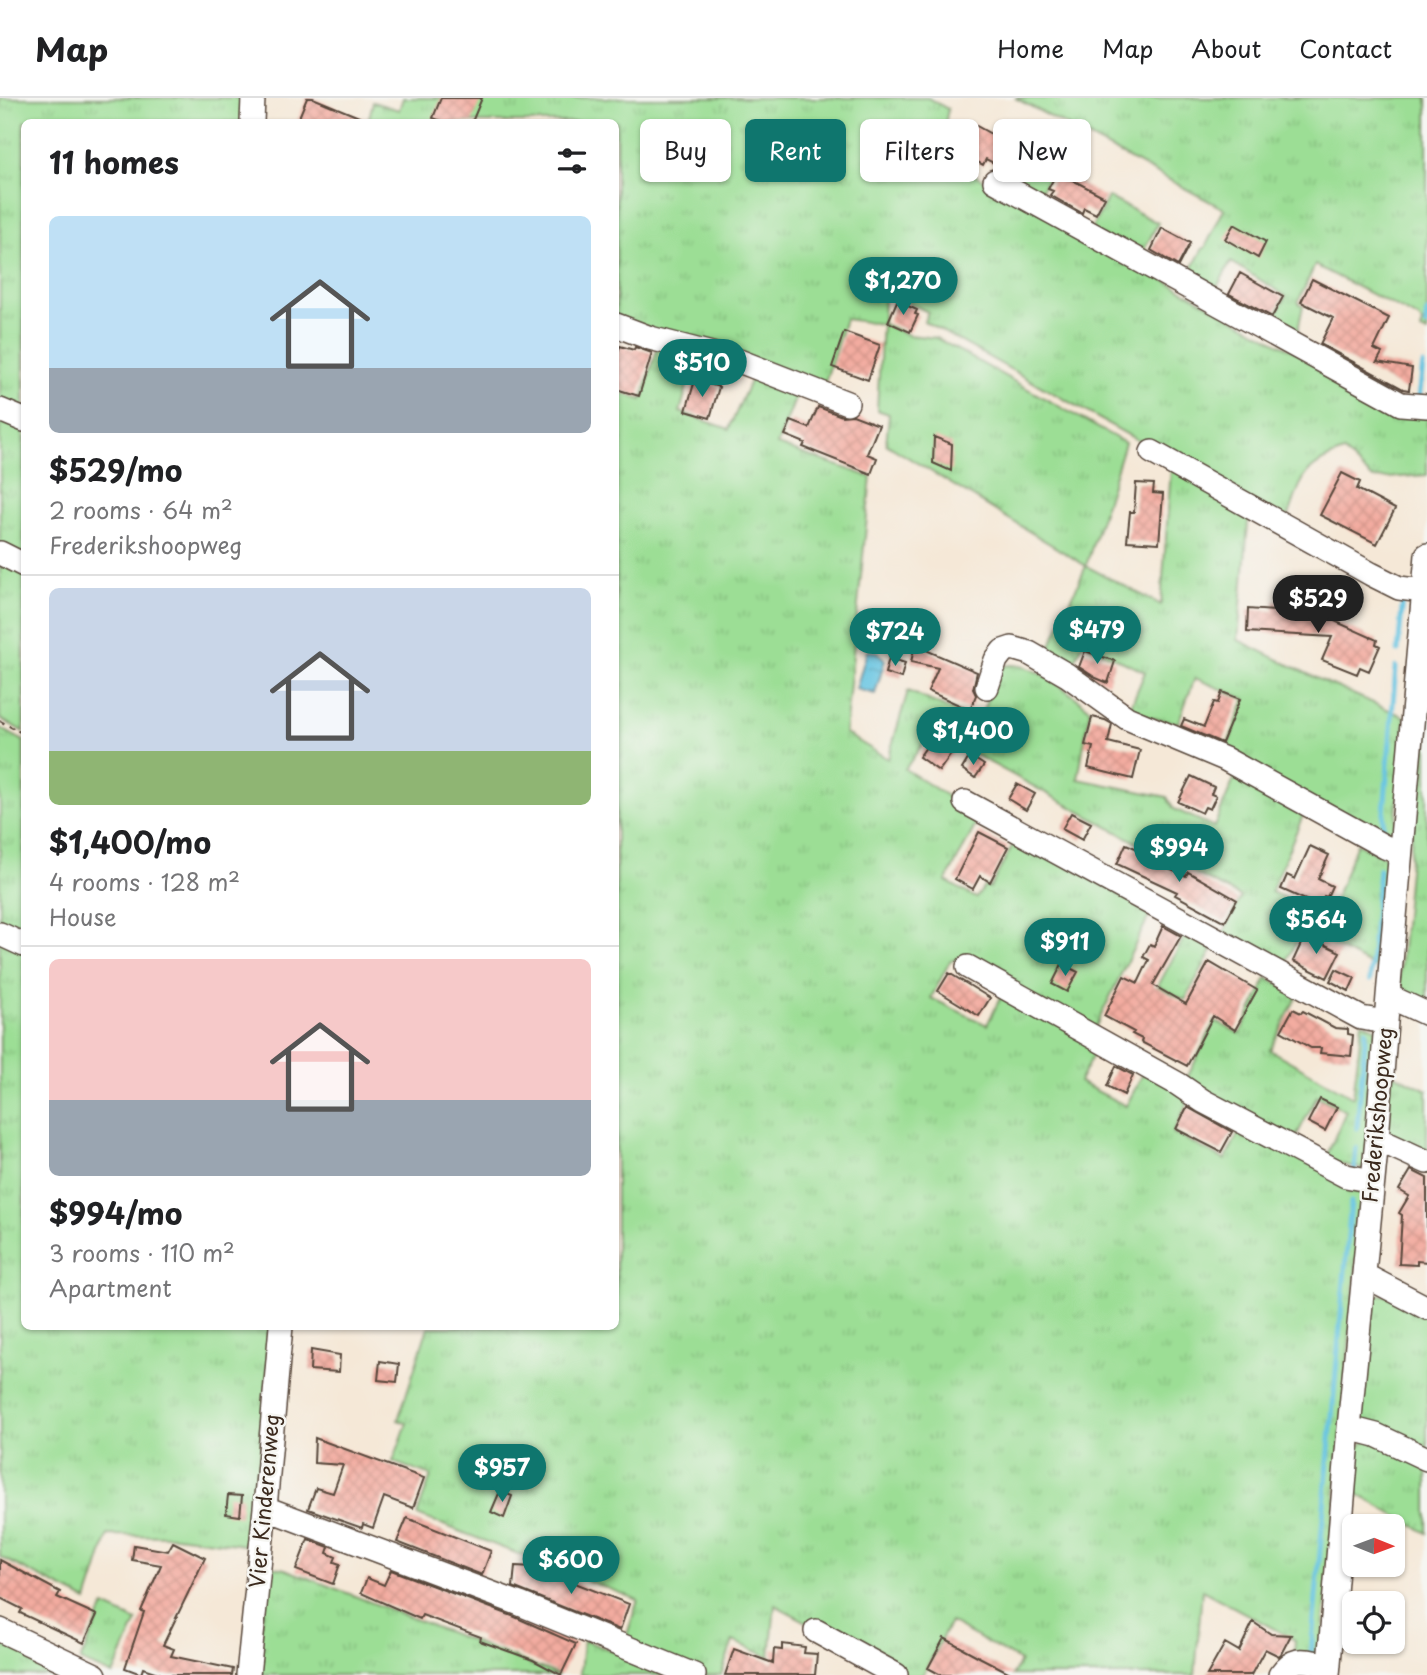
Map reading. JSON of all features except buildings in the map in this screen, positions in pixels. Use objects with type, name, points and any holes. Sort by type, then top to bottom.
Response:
[{"type":"street","points":[[252,119],[253,98]]},
{"type":"street","points":[[997,182],[1401,404],[1427,406]]},
{"type":"street","points":[[619,326],[650,338],[739,361],[847,402]]},
{"type":"street","points":[[0,410],[21,419]]},
{"type":"street","points":[[1152,452],[1371,574],[1399,588],[1424,591]]},
{"type":"street","points":[[0,553],[21,564]]},
{"type":"street","name":"Frederikshoopweg","points":[[1328,1670],[1427,555]]},
{"type":"street","points":[[987,687],[996,660],[1003,651],[1012,648],[1029,653],[1067,675],[1127,718],[1225,759],[1400,853]]},
{"type":"street","points":[[965,802],[1361,1018],[1386,1021]]},
{"type":"street","points":[[0,934],[21,944]]},
{"type":"street","points":[[968,967],[1178,1084],[1203,1101],[1346,1176],[1373,1181]]},
{"type":"street","points":[[1388,996],[1427,1014]]},
{"type":"street","points":[[1377,1139],[1427,1162]]},
{"type":"street","points":[[1364,1275],[1427,1308]]},
{"type":"street","name":"Vier Kinderenweg","points":[[248,1675],[281,1330]]},
{"type":"street","points":[[1349,1428],[1376,1435],[1427,1459]]},
{"type":"street","points":[[265,1508],[520,1604],[694,1675]]},
{"type":"street","points":[[0,1630],[95,1675]]},
{"type":"street","points":[[816,1631],[896,1675]]},
{"type":"street","points":[[1280,1675],[1290,1662],[1297,1660],[1328,1670]]},
{"type":"path","points":[[0,721],[21,732]]},
{"type":"green space","points":[[0,98],[246,98],[244,119],[21,119],[21,414],[0,405]]},
{"type":"green space","points":[[403,98],[928,98],[948,109],[946,119],[860,119],[860,182],[979,182],[979,177],[1280,344],[1425,415],[1427,475],[1373,479],[1344,452],[1310,470],[1300,486],[1286,523],[924,321],[928,312],[884,290],[883,324],[909,335],[936,338],[1125,443],[1086,566],[886,444],[889,414],[877,410],[882,324],[845,319],[823,389],[619,320],[619,119],[369,119],[373,102],[399,110]]},
{"type":"green space","points":[[1015,98],[1427,98],[1427,333],[1421,330],[1423,323],[1418,318],[1315,265],[1298,302],[1303,306],[1295,343],[1269,328],[1286,296],[1231,262],[1213,294],[1186,280],[1224,209],[1091,138],[1091,119],[1055,119]]},
{"type":"green space","points":[[1008,182],[1046,182],[1037,198]]},
{"type":"green space","points":[[1108,197],[1158,223],[1141,256],[1091,230]]},
{"type":"green space","points":[[658,346],[695,358],[680,412],[729,429],[754,372],[799,389],[777,445],[871,477],[845,733],[888,759],[908,691],[978,722],[1000,668],[1022,666],[1047,678],[1090,709],[1078,779],[1167,797],[1174,809],[1214,827],[1235,777],[1304,813],[1271,892],[1328,917],[1357,843],[1389,859],[1382,971],[1302,930],[1282,970],[1221,938],[1241,897],[932,731],[905,769],[980,817],[946,881],[976,898],[985,886],[990,888],[1017,837],[1151,912],[1094,1030],[961,958],[950,961],[931,998],[987,1025],[1003,992],[1098,1045],[1079,1082],[1126,1106],[1144,1072],[1190,1098],[1173,1133],[1225,1160],[1242,1126],[1363,1190],[1321,1654],[1294,1653],[1295,1640],[1202,1590],[1195,1675],[1013,1675],[1020,1661],[950,1622],[923,1675],[907,1675],[775,1605],[770,1657],[733,1641],[721,1675],[702,1675],[624,1644],[638,1600],[417,1515],[431,1476],[393,1462],[407,1423],[398,1420],[427,1330],[619,1330],[619,392],[642,400]]},
{"type":"green space","points":[[0,415],[21,424],[21,560],[0,549]]},
{"type":"green space","points":[[1171,469],[1249,512],[1238,640],[1405,717],[1394,841],[1222,760],[1245,699],[1195,678],[1178,723],[1128,713],[1145,672],[1083,643],[1069,673],[1044,661],[1086,566],[1161,605]]},
{"type":"green space","points":[[0,558],[21,568],[21,730],[0,719]]},
{"type":"green space","points":[[1427,665],[1427,1007],[1406,995],[1399,983]]},
{"type":"green space","points":[[0,728],[21,739],[21,939],[0,929]]},
{"type":"green space","points":[[1188,930],[1215,945],[1185,1000],[1158,986]]},
{"type":"green space","points":[[0,939],[21,949],[21,1330],[272,1330],[252,1546],[176,1536],[108,1535],[87,1601],[0,1557]]},
{"type":"green space","points":[[1267,978],[1298,994],[1270,1050],[1353,1097],[1362,1022],[1377,1029],[1367,1170],[1325,1160],[1346,1111],[1317,1096],[1293,1143],[1184,1084],[1215,1021],[1240,1034]]},
{"type":"green space","points":[[1390,1072],[1427,1090],[1427,1156],[1383,1137]]},
{"type":"green space","points":[[1375,1294],[1399,1297],[1427,1312],[1427,1453],[1358,1427],[1371,1296]]},
{"type":"green space","points":[[1368,1439],[1427,1463],[1427,1533],[1405,1521],[1405,1514],[1393,1514],[1350,1490],[1356,1449]]},
{"type":"green space","points":[[268,1566],[285,1569],[559,1675],[256,1675]]},
{"type":"green space","points":[[104,1606],[137,1621],[113,1675],[80,1661]]},
{"type":"green space","points":[[0,1635],[83,1675],[0,1675]]},
{"type":"green space","points":[[583,1640],[678,1675],[580,1675]]},
{"type":"water","points":[[867,651],[878,652],[885,660],[875,694],[856,689]]},
{"type":"waterway","points":[[1426,325],[1427,313]]},
{"type":"waterway","points":[[1419,399],[1423,365]]},
{"type":"waterway","points":[[1398,651],[1403,599]]},
{"type":"waterway","points":[[1382,837],[1396,667]]},
{"type":"waterway","points":[[1370,980],[1379,869]]},
{"type":"waterway","points":[[1357,1128],[1366,1030]]},
{"type":"waterway","points":[[1354,1171],[1356,1148]]},
{"type":"waterway","points":[[1311,1653],[1351,1202]]}]
